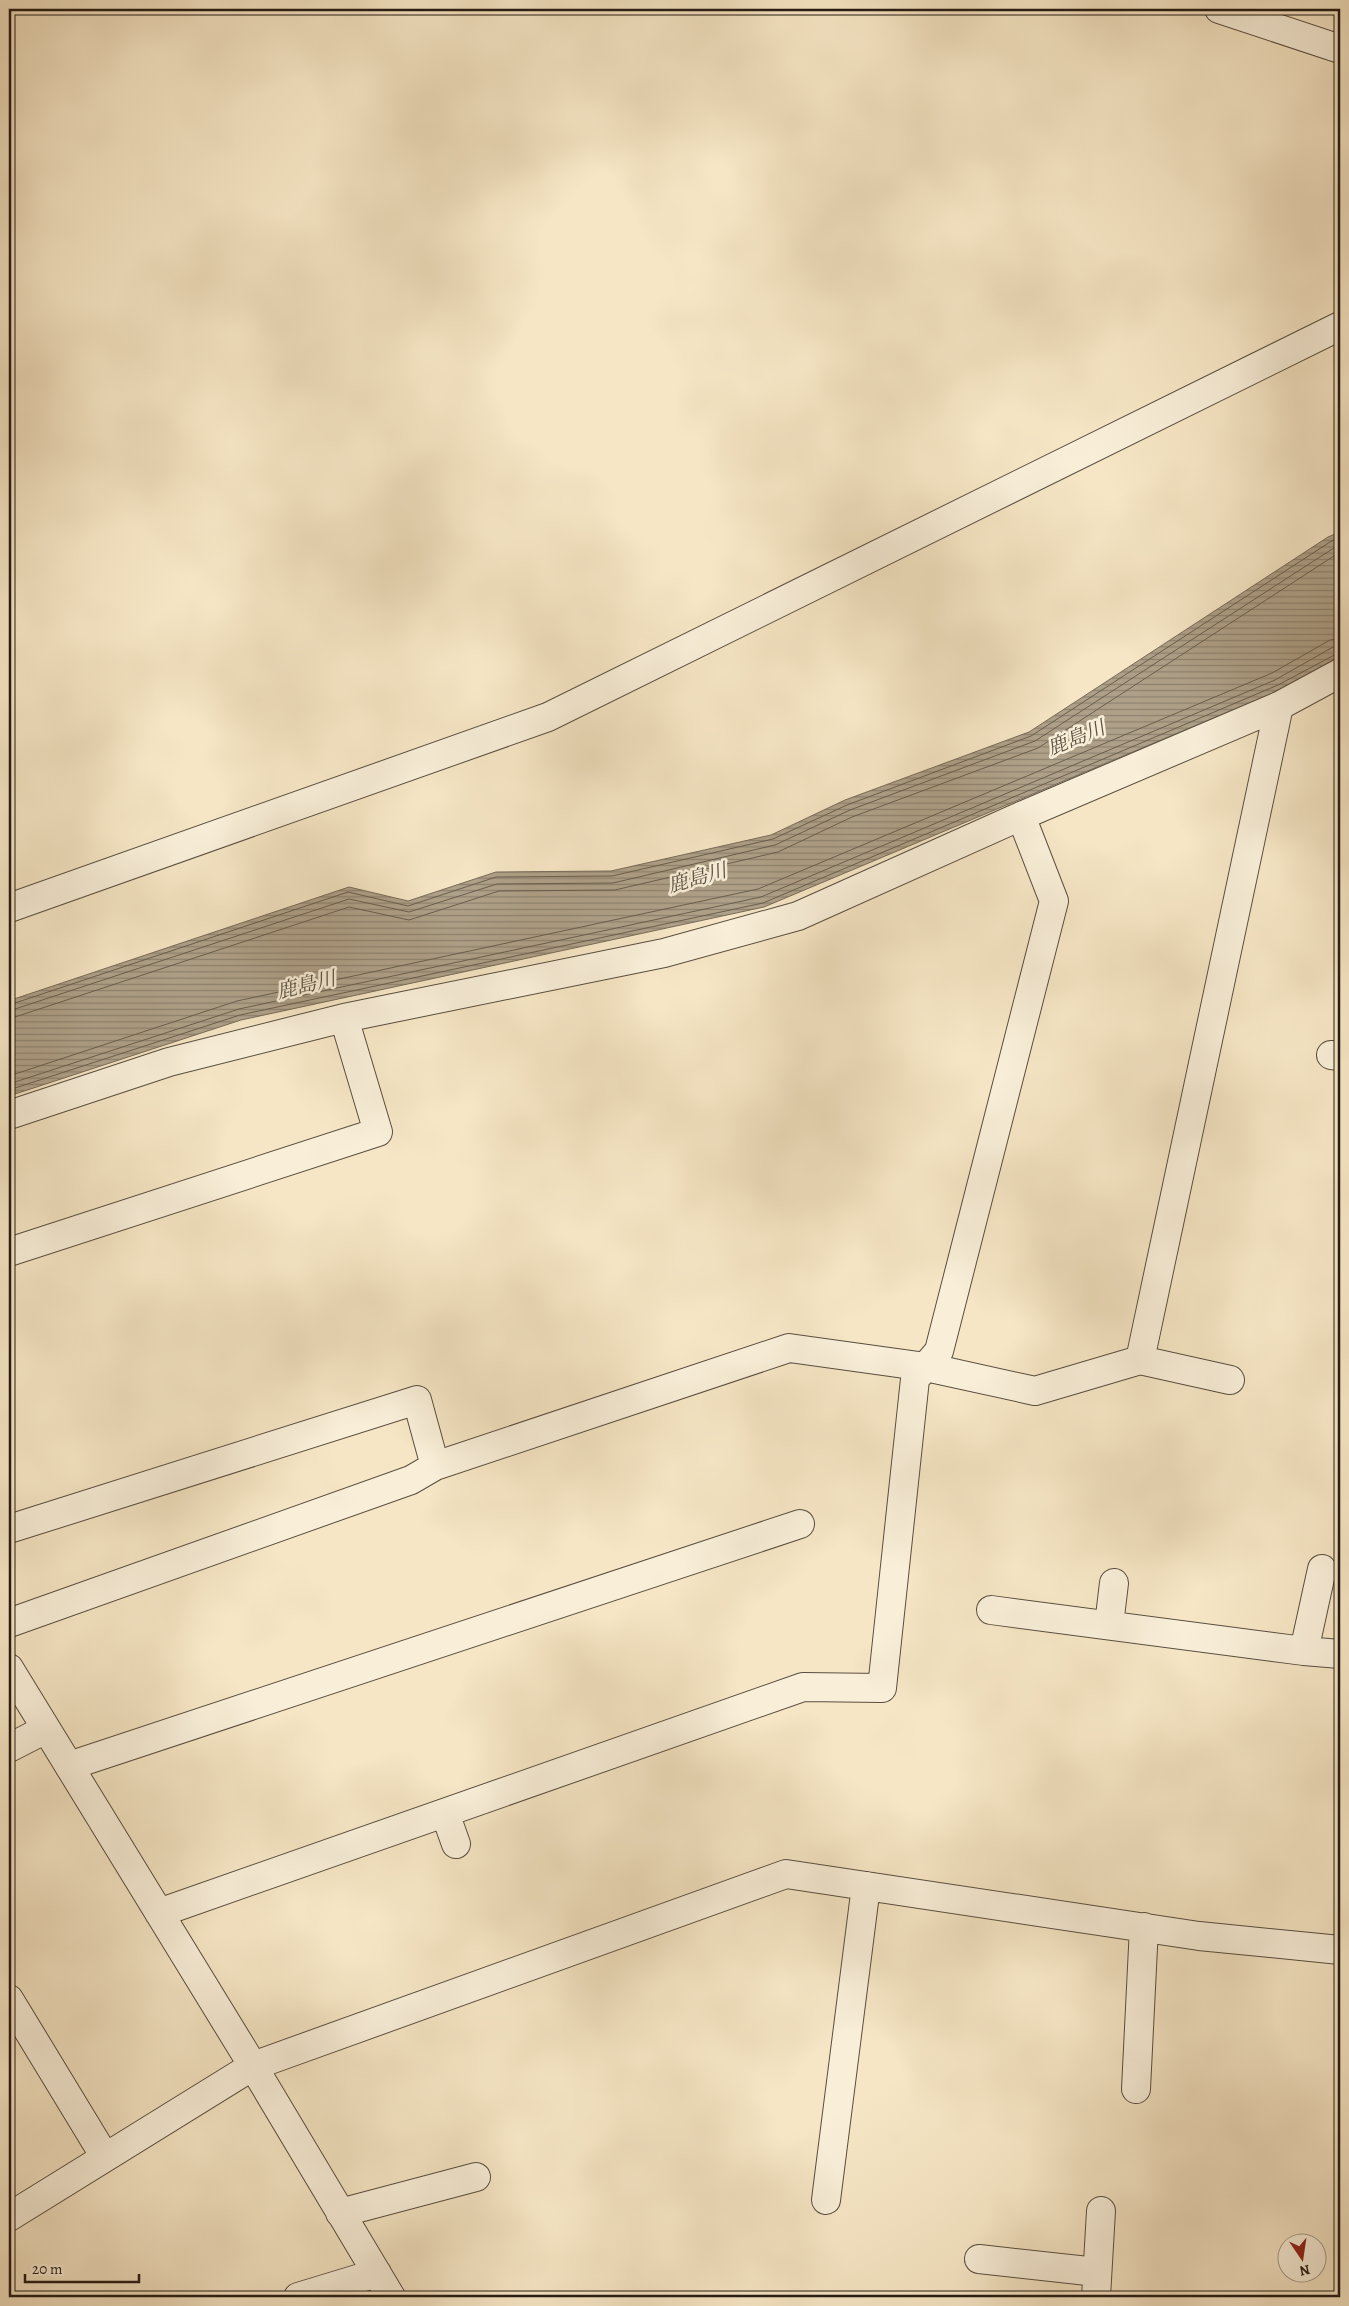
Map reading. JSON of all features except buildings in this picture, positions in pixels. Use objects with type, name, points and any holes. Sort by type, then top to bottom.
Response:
[{"type":"street","points":[[1219,9],[1340,49]]},
{"type":"street","points":[[9,908],[548,717],[1340,326]]},
{"type":"street","points":[[9,1115],[169,1062],[344,1018],[664,953],[798,916],[1020,816],[1279,706],[1340,673]]},
{"type":"street","points":[[1140,1360],[1279,706]]},
{"type":"street","points":[[159,1913],[803,1687],[882,1688],[915,1380],[939,1351],[1054,901],[1020,816]]},
{"type":"street","points":[[9,1252],[378,1132],[344,1018]]},
{"type":"street","points":[[9,1623],[411,1480],[435,1466],[789,1348],[926,1367],[1035,1391],[1140,1360],[1230,1380]]},
{"type":"street","points":[[9,1529],[417,1400],[435,1466]]},
{"type":"street","points":[[69,1766],[800,1524]]},
{"type":"street","points":[[1304,1651],[1322,1569]]},
{"type":"street","points":[[1109,1625],[1114,1583]]},
{"type":"street","points":[[991,1610],[1304,1651],[1340,1654]]},
{"type":"street","points":[[9,1668],[253,2066],[391,2297]]},
{"type":"street","points":[[9,1748],[46,1729]]},
{"type":"street","points":[[445,1813],[456,1844]]},
{"type":"street","points":[[9,2216],[253,2066],[786,1874],[1199,1936],[1340,1950]]},
{"type":"street","points":[[826,2200],[866,1886]]},
{"type":"street","points":[[1136,2089],[1144,1928]]},
{"type":"street","points":[[9,1999],[105,2157]]},
{"type":"street","points":[[340,2213],[476,2177]]},
{"type":"street","points":[[979,2259],[1097,2285],[1101,2211]]},
{"type":"street","points":[[298,2297],[377,2273]]},
{"type":"water","name":"鹿島川","points":[[1340,532],[1340,656],[1280,690],[764,907],[241,1020],[9,1096],[9,1001],[11,1000],[349,887],[408,901],[496,872],[611,871],[771,835],[845,800],[1029,732],[1328,537]]}]
